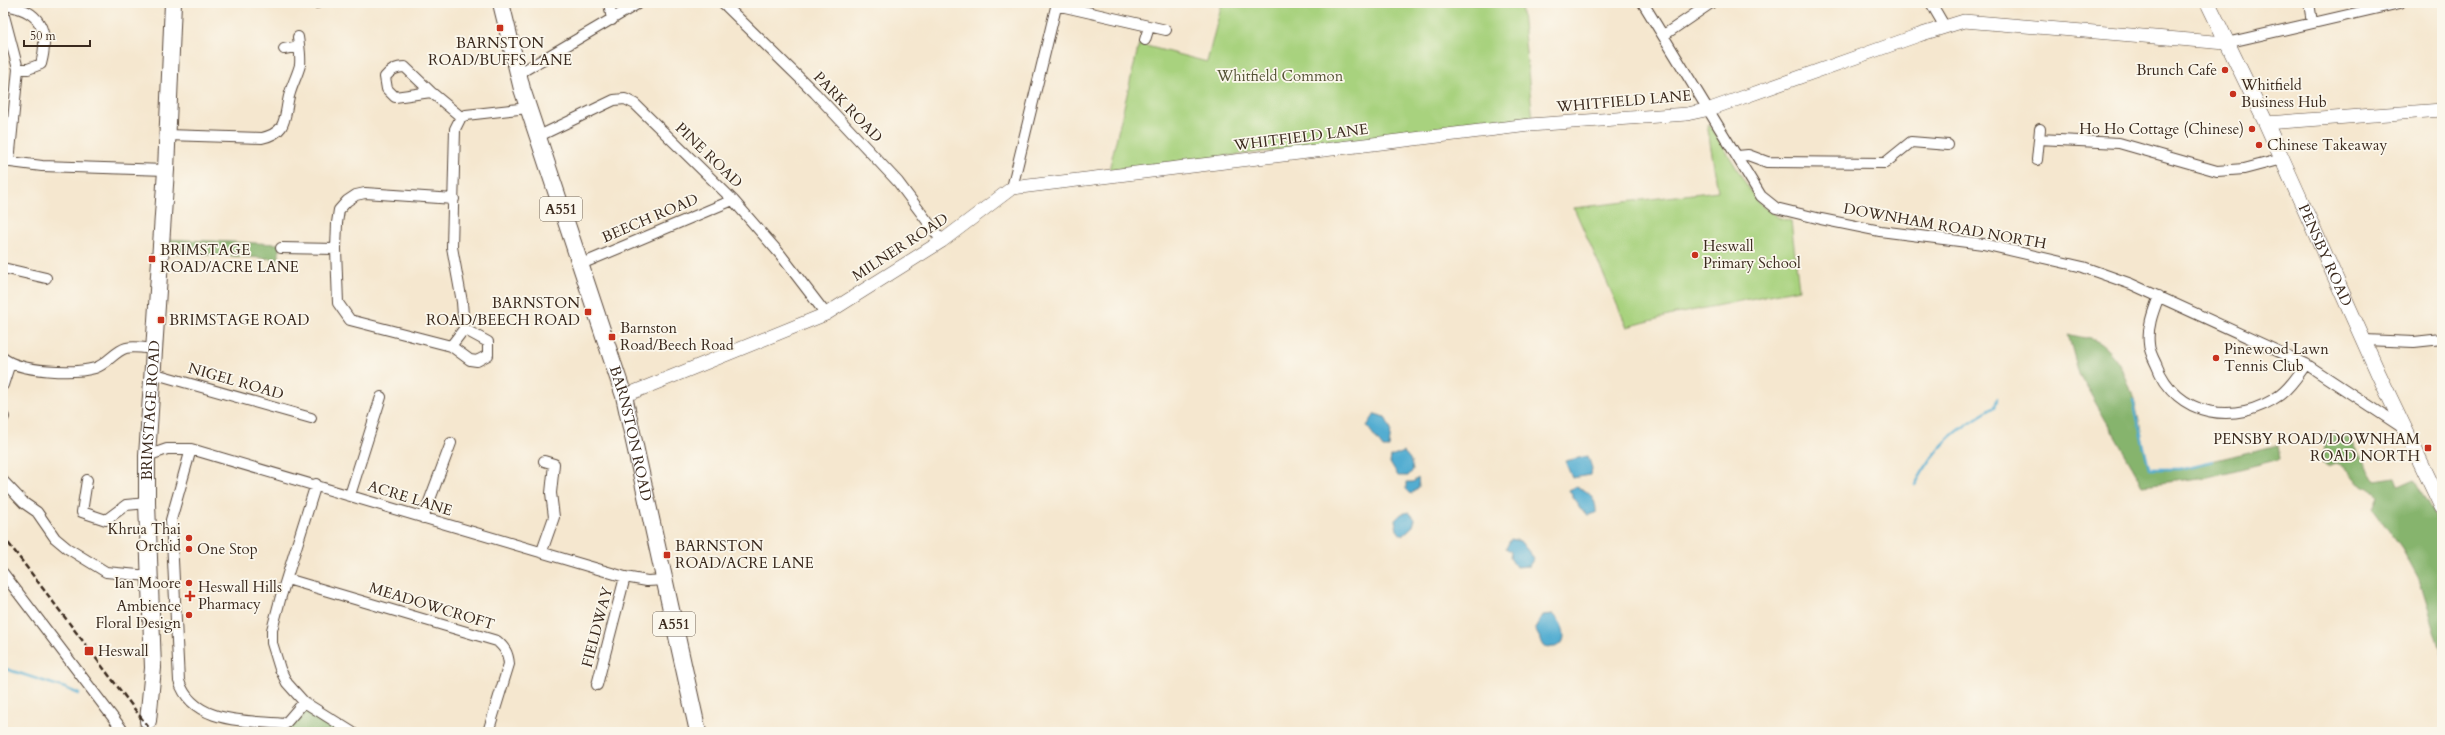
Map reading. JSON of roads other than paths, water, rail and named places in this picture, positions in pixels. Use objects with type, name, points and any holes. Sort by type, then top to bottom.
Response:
[{"type":"main road","name":"BRIMSTAGE ROAD","points":[[148,721],[153,668],[147,503],[147,456],[166,170],[174,3]]},
{"type":"main road","name":"BARNSTON ROAD","points":[[500,3],[518,74],[537,138],[624,396],[666,580],[698,732]]},
{"type":"main road","name":"PENSBY ROAD","points":[[2208,3],[2226,43],[2266,123],[2442,508]]},
{"type":"street","points":[[609,3],[612,20]]},
{"type":"street","points":[[518,74],[639,3]]},
{"type":"street","name":"PARK ROAD","points":[[724,3],[815,94],[898,182],[942,240]]},
{"type":"street","name":"DOWNHAM ROAD NORTH","points":[[1643,3],[1710,109],[1761,196],[1776,208],[1880,231],[1983,244],[2082,267],[2131,284],[2306,364],[2406,429]]},
{"type":"street","points":[[1664,35],[1711,3]]},
{"type":"street","points":[[1931,3],[1945,27]]},
{"type":"street","points":[[2309,3],[2312,22]]},
{"type":"street","points":[[2226,43],[2400,3]]},
{"type":"street","points":[[1012,188],[1056,4],[1166,30]]},
{"type":"street","points":[[3,5],[23,9],[38,18],[42,24],[44,33],[41,64],[28,69],[18,69]]},
{"type":"street","points":[[3,12],[8,48],[18,69],[6,161],[42,166],[166,170]]},
{"type":"street","name":"WHITFIELD LANE","points":[[1012,188],[1529,125],[1687,114],[1710,109],[1964,21],[2226,43]]},
{"type":"street","points":[[1145,40],[1149,27]]},
{"type":"street","points":[[167,135],[262,138],[271,136],[284,123],[288,100],[300,63],[298,42],[284,49]]},
{"type":"street","points":[[430,92],[461,117]]},
{"type":"street","name":"PINE ROAD","points":[[537,138],[614,100],[625,100],[635,104],[733,200],[780,254],[826,314]]},
{"type":"street","points":[[461,117],[487,111],[528,108]]},
{"type":"street","points":[[2266,123],[2442,110]]},
{"type":"street","points":[[451,346],[464,329],[462,302],[452,247],[455,129],[461,117]]},
{"type":"street","points":[[2037,160],[2040,134],[2118,143],[2217,171],[2244,169],[2282,159]]},
{"type":"street","points":[[1738,156],[1748,155],[1767,162],[1886,163],[1911,142],[1948,145]]},
{"type":"street","name":"MILNER ROAD","points":[[624,396],[826,314],[942,240],[1012,188]]},
{"type":"street","points":[[454,199],[365,193],[356,195],[339,210],[336,249],[338,303],[350,320],[451,346],[470,360],[478,361],[488,355],[488,342],[464,329]]},
{"type":"street","name":"BEECH ROAD","points":[[579,265],[733,200]]},
{"type":"street","points":[[281,248],[336,249]]},
{"type":"street","points":[[3,268],[46,278]]},
{"type":"street","points":[[2159,296],[2149,326],[2149,345],[2159,371],[2167,386],[2181,398],[2200,409],[2227,414],[2267,403],[2282,394],[2306,364]]},
{"type":"street","points":[[2364,340],[2414,342],[2442,338]]},
{"type":"street","points":[[3,385],[6,361],[27,368],[63,370],[96,368],[125,348],[153,349]]},
{"type":"street","name":"NIGEL ROAD","points":[[152,373],[311,418]]},
{"type":"street","points":[[350,495],[381,397]]},
{"type":"street","points":[[423,518],[451,443]]},
{"type":"street","name":"ACRE LANE","points":[[147,456],[167,449],[191,449],[316,484],[423,518],[542,551],[625,577],[647,581],[666,580]]},
{"type":"street","points":[[191,449],[171,520],[179,681],[181,688],[190,702],[214,717],[284,728],[304,702]]},
{"type":"street","points":[[542,551],[554,516],[551,492],[554,464],[544,461]]},
{"type":"street","points":[[87,480],[82,512],[106,520],[126,505],[147,503]]},
{"type":"street","points":[[316,484],[272,630],[272,643],[283,676],[304,702],[352,732]]},
{"type":"street","points":[[4,485],[24,503],[37,512],[55,538],[67,548],[106,572],[150,576]]},
{"type":"street","points":[[3,573],[124,732]]},
{"type":"street","name":"FIELDWAY","points":[[597,685],[625,577]]},
{"type":"street","name":"MEADOWCROFT","points":[[287,579],[496,641],[504,647],[508,655],[509,664],[488,732]]},
{"type":"water","points":[[1375,414],[1385,417],[1391,430],[1389,448],[1383,448],[1367,426]]},
{"type":"water","points":[[1404,452],[1410,459],[1413,470],[1408,476],[1398,476],[1390,463],[1391,457]]},
{"type":"water","points":[[1588,456],[1592,468],[1591,475],[1572,478],[1565,461]]},
{"type":"water","points":[[1418,478],[1419,487],[1411,494],[1406,489],[1406,482],[1413,482]]},
{"type":"water","points":[[1575,487],[1588,492],[1595,503],[1596,513],[1588,515],[1580,509],[1569,490]]},
{"type":"water","points":[[1409,512],[1415,519],[1413,526],[1402,536],[1397,530],[1395,520],[1401,514]]},
{"type":"water","points":[[1511,539],[1520,541],[1534,558],[1529,566],[1516,567],[1510,558],[1511,552],[1506,548]]},
{"type":"water","points":[[1553,614],[1562,625],[1564,638],[1558,646],[1544,646],[1535,629],[1543,615]]},
{"type":"waterway","points":[[1915,485],[1939,448],[1958,431],[1995,407],[1997,398]]},
{"type":"waterway","points":[[2133,400],[2149,469],[2179,469],[2213,461]]},
{"type":"waterway","points":[[3,668],[79,694]]},
{"type":"tunnel","points":[[145,732],[148,721]]},
{"type":"railway","points":[[3,536],[152,732]]},
{"type":"place","name":"BARNSTON ROAD/BUFFS LANE","points":[[500,28]]},
{"type":"place","name":"Brunch Cafe","points":[[2225,70]]},
{"type":"place","name":"Whitfield Business Hub","points":[[2233,94]]},
{"type":"place","name":"Ho Ho Cottage (Chinese)","points":[[2252,129]]},
{"type":"place","name":"Chinese Takeaway","points":[[2259,145]]},
{"type":"place","name":"Heswall Primary School","points":[[1695,255]]},
{"type":"place","name":"BRIMSTAGE ROAD/ACRE LANE","points":[[152,259]]},
{"type":"place","name":"BARNSTON ROAD/BEECH ROAD","points":[[588,312]]},
{"type":"place","name":"BRIMSTAGE ROAD","points":[[161,320]]},
{"type":"place","name":"Barnston Road/Beech Road","points":[[612,337]]},
{"type":"place","name":"Pinewood Lawn Tennis Club","points":[[2216,358]]},
{"type":"place","name":"PENSBY ROAD/DOWNHAM ROAD NORTH","points":[[2428,448]]},
{"type":"place","name":"Khrua Thai Orchid","points":[[189,538]]},
{"type":"place","name":"One Stop","points":[[189,549]]},
{"type":"place","name":"BARNSTON ROAD/ACRE LANE","points":[[667,555]]},
{"type":"place","name":"Ian Moore","points":[[189,583]]},
{"type":"place","name":"Heswall Hills Pharmacy","points":[[190,596]]},
{"type":"place","name":"Ambience Floral Design","points":[[189,615]]},
{"type":"place","name":"Heswall","points":[[89,651]]},
{"type":"park label","name":"Whitfield Common","points":[[1280,76]]}]
